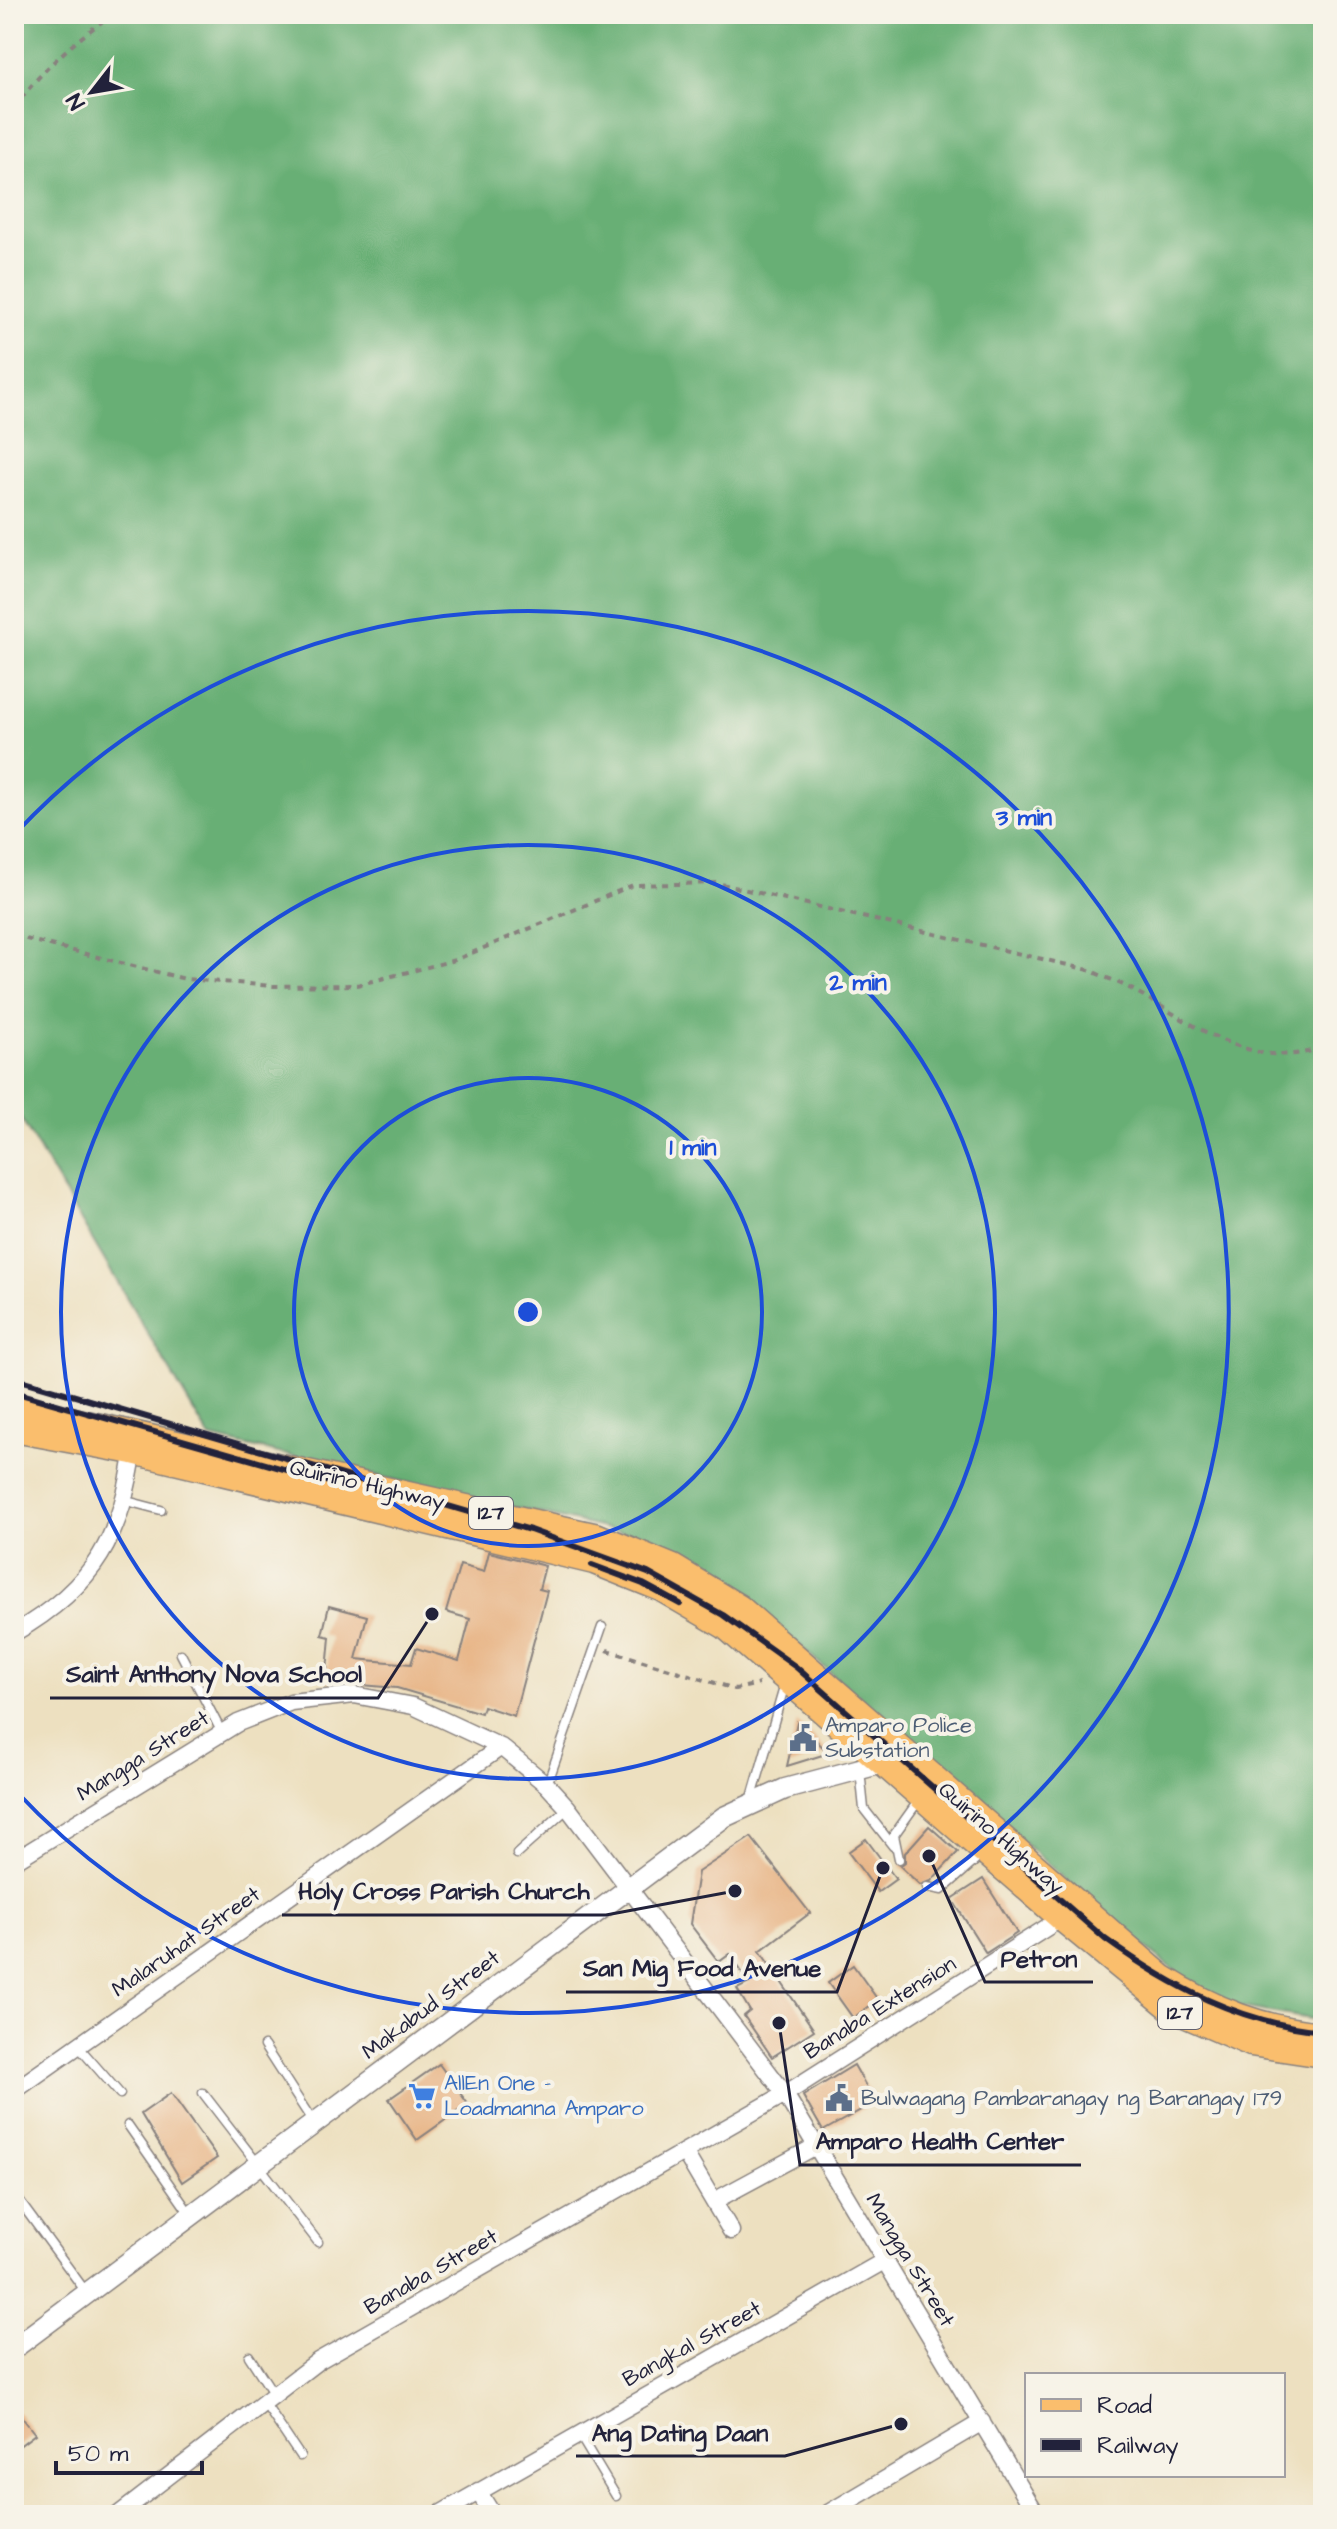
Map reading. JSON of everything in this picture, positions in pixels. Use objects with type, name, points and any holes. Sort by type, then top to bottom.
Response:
[{"type":"main road","name":"Quirino Highway","points":[[14,1408],[594,1561],[661,1588],[726,1626],[781,1673],[896,1759]]},
{"type":"main road","name":"Quirino Highway","points":[[14,1429],[135,1442],[598,1537],[673,1568],[739,1608],[896,1759],[1070,1911],[1173,2009],[1251,2043],[1323,2054]]},
{"type":"main road","name":"Quirino Highway","points":[[1070,1911],[1190,1996],[1251,2022],[1323,2035]]},
{"type":"street","points":[[16,1629],[52,1612],[80,1586],[104,1553],[135,1442]]},
{"type":"street","name":"Mangga Street","points":[[14,1861],[222,1733],[291,1702],[354,1695],[413,1706],[501,1747],[547,1785],[568,1808],[785,2094],[1037,2515]]},
{"type":"street","name":"Malaruhat Street","points":[[14,2091],[501,1747]]},
{"type":"street","name":"Makabud Street","points":[[14,2348],[724,1817],[751,1802],[812,1781],[896,1759]]},
{"type":"street","name":"Banaba Extension","points":[[785,2094],[1070,1911]]},
{"type":"street","name":"Banaba Street","points":[[118,2515],[318,2361],[785,2094]]},
{"type":"street","points":[[714,2201],[816,2146]]},
{"type":"street","points":[[685,2153],[731,2231]]},
{"type":"street","name":"Bangkal Street","points":[[438,2515],[884,2261]]},
{"type":"street","points":[[825,2515],[982,2422]]},
{"type":"street","points":[[478,2491],[493,2515]]},
{"type":"lane","points":[[121,1499],[161,1510]]},
{"type":"lane","points":[[547,1785],[602,1627]]},
{"type":"lane","points":[[181,1654],[222,1733]]},
{"type":"lane","points":[[751,1802],[781,1673]]},
{"type":"lane","points":[[860,1770],[864,1809],[894,1847],[899,1859]]},
{"type":"lane","points":[[894,1847],[894,1835],[929,1788]]},
{"type":"lane","points":[[517,1854],[568,1808]]},
{"type":"lane","points":[[927,1887],[942,1890],[993,1844]]},
{"type":"lane","points":[[78,2045],[120,2094]]},
{"type":"lane","points":[[264,2046],[314,2122]]},
{"type":"lane","points":[[203,2093],[318,2242]]},
{"type":"lane","points":[[128,2125],[191,2214]]},
{"type":"lane","points":[[20,2202],[86,2292]]},
{"type":"lane","points":[[249,2356],[300,2456]]},
{"type":"lane","points":[[578,2433],[616,2496]]},
{"type":"path","points":[[14,108],[35,78],[87,32],[113,14]]},
{"type":"path","points":[[14,936],[185,979],[273,986],[357,985],[455,960],[633,885],[717,883],[1089,970],[1132,989],[1207,1035],[1263,1054],[1301,1056],[1323,1047]]},
{"type":"path","points":[[596,1646],[735,1689],[758,1685],[781,1673]]},
{"type":"green space","points":[[14,14],[1323,14],[1323,2021],[1228,2005],[1176,1972],[1116,1924],[751,1603],[660,1541],[209,1437],[14,1107]]},
{"type":"building","points":[[489,1552],[545,1566],[539,1589],[547,1591],[514,1716],[483,1706],[481,1713],[397,1688],[326,1682],[330,1637],[322,1635],[329,1606],[367,1616],[356,1659],[411,1664],[416,1648],[459,1661],[470,1619],[446,1612],[460,1565],[484,1572]]},
{"type":"building","name":"Amparo Police Substation","points":[[797,1722],[829,1753],[787,1766]]},
{"type":"building","points":[[929,1826],[958,1852],[931,1881],[920,1885],[900,1866],[905,1862],[905,1853]]},
{"type":"building","points":[[751,1837],[810,1913],[760,1951],[814,2030],[772,2057],[744,2016],[750,2011],[737,1989],[749,1983],[730,1954],[719,1962],[690,1924],[698,1872]]},
{"type":"building","points":[[866,1839],[896,1879],[878,1892],[848,1852]]},
{"type":"building","points":[[983,1879],[1017,1933],[986,1953],[952,1899]]},
{"type":"building","points":[[853,1965],[878,2000],[853,2018],[828,1983]]},
{"type":"building","points":[[439,2064],[468,2104],[417,2140],[389,2099]]},
{"type":"building","name":"Bulwagang Pambarangay ng Barangay 179","points":[[854,2065],[875,2102],[823,2131],[803,2096]]},
{"type":"building","points":[[171,2093],[217,2158],[182,2182],[141,2114]]},
{"type":"building","points":[[14,2407],[35,2434],[14,2450]]},
{"type":"railway","points":[[14,1378],[530,1530],[648,1573],[723,1615],[796,1667],[1105,1939],[1130,1956],[1182,1987],[1235,2011],[1293,2027],[1323,2031]]},
{"type":"railway","points":[[14,1392],[329,1482]]},
{"type":"railway","points":[[592,1565],[643,1584],[680,1604]]},
{"type":"place","name":"Saint Anthony Nova School","points":[[432,1614]]},
{"type":"place","name":"Amparo Police Substation","points":[[803,1738]]},
{"type":"place","name":"Petron","points":[[929,1856]]},
{"type":"place","name":"San Mig Food Avenue","points":[[883,1868]]},
{"type":"place","name":"Holy Cross Parish Church","points":[[735,1891]]},
{"type":"place","name":"Amparo Health Center","points":[[779,2023]]},
{"type":"place","name":"AllEn One - Loadmanna Amparo","points":[[422,2096]]},
{"type":"place","name":"Bulwagang Pambarangay ng Barangay 179","points":[[839,2098]]},
{"type":"place","name":"Ang Dating Daan","points":[[901,2424]]}]
